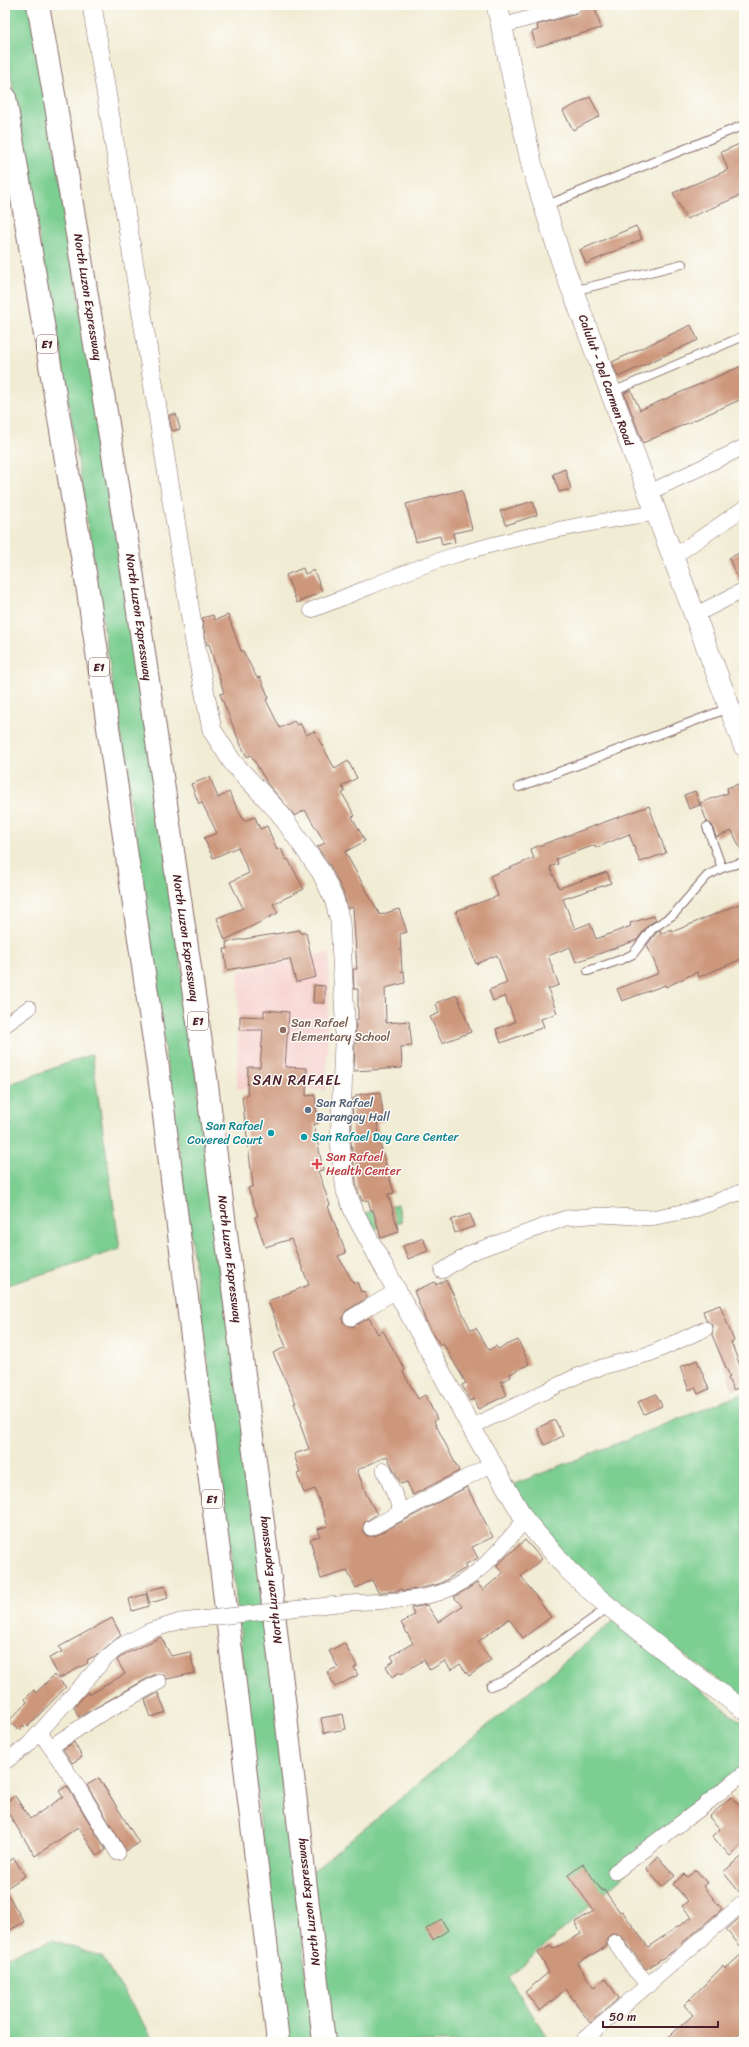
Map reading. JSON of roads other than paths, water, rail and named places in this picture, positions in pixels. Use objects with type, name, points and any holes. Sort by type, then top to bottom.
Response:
[{"type":"highway","name":"North Luzon Expressway","points":[[38,5],[131,563],[206,1077],[268,1562],[324,2042]]},
{"type":"highway","name":"E1","points":[[5,97],[88,591],[158,1068],[222,1575],[278,2042]]},
{"type":"main road","name":"Calulut - Del Carmen Road","points":[[498,5],[532,166],[563,265],[744,746]]},
{"type":"street","points":[[92,5],[195,643],[212,730],[233,763],[279,812],[321,872],[334,899],[341,928],[344,983],[345,1054],[340,1142],[346,1191],[367,1239],[471,1427],[525,1520],[569,1571],[678,1662],[744,1710]]},
{"type":"street","points":[[502,26],[575,5]]},
{"type":"street","points":[[648,492],[744,447]]},
{"type":"street","points":[[673,557],[744,508]]},
{"type":"street","points":[[311,610],[450,557],[488,546],[533,534],[656,513]]},
{"type":"street","points":[[695,615],[744,590]]},
{"type":"street","points":[[6,1023],[29,1008]]},
{"type":"street","points":[[442,1271],[470,1253],[566,1218],[602,1215],[651,1218],[692,1210],[744,1191]]},
{"type":"street","points":[[351,1318],[396,1291]]},
{"type":"street","points":[[471,1427],[577,1376],[602,1367],[652,1353],[705,1329]]},
{"type":"street","points":[[371,1528],[492,1464]]},
{"type":"street","points":[[384,1470],[402,1512]]},
{"type":"street","points":[[5,1762],[18,1754],[40,1732],[105,1659],[120,1646],[149,1631],[181,1621],[428,1596],[443,1592],[458,1585],[481,1568],[525,1520]]},
{"type":"street","points":[[52,1746],[99,1715],[159,1682]]},
{"type":"street","points":[[40,1732],[52,1746],[118,1853]]},
{"type":"street","points":[[615,1872],[701,1808],[744,1773]]},
{"type":"street","points":[[585,2038],[649,1985],[744,1902]]},
{"type":"street","points":[[615,1942],[634,1969],[649,1985]]},
{"type":"lane","points":[[544,206],[744,126]]},
{"type":"lane","points":[[574,291],[682,264]]},
{"type":"lane","points":[[610,393],[744,336]]},
{"type":"lane","points":[[519,787],[730,708]]},
{"type":"lane","points":[[707,826],[722,868]]},
{"type":"lane","points":[[588,971],[633,954],[652,929],[674,914],[707,876],[722,868],[744,862]]},
{"type":"lane","points":[[491,1686],[503,1681],[522,1669],[610,1606]]},
{"type":"place","name":"San Rafael Elementary School","points":[[283,1030]]},
{"type":"place","name":"San Rafael Barangay Hall","points":[[308,1110]]},
{"type":"place","name":"San Rafael Covered Court","points":[[271,1133]]},
{"type":"place","name":"San Rafael Day Care Center","points":[[304,1137]]},
{"type":"place","name":"San Rafael Health Center","points":[[317,1164]]},
{"type":"district","name":"SAN RAFAEL","points":[[297,1080]]}]
